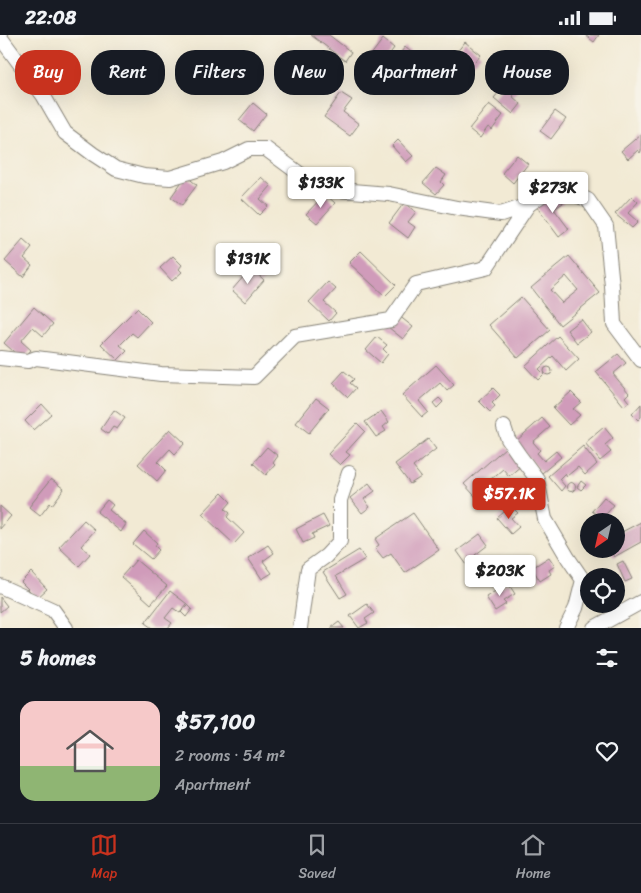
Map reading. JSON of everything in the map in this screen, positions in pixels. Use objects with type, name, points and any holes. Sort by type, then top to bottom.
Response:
[{"type":"street","points":[[0,37],[43,95],[65,133],[116,169],[144,176],[170,178],[224,162],[249,149],[266,149],[312,183],[339,189],[389,194],[457,208],[501,214],[528,205],[555,185],[588,200],[606,226],[614,324],[641,360]]},
{"type":"street","points":[[0,358],[28,361],[36,358],[161,374],[254,377],[295,336],[391,320],[416,284],[486,268],[528,205]]},
{"type":"street","points":[[504,427],[508,439],[537,479],[545,519],[583,580],[576,608],[566,628]]},
{"type":"street","points":[[300,628],[308,569],[326,556],[340,541],[340,501],[349,473]]},
{"type":"street","points":[[0,587],[53,610],[66,628]]},
{"type":"street","points":[[594,628],[641,602]]},
{"type":"building","points":[[311,35],[329,35],[351,52],[345,61],[344,50],[331,50]]},
{"type":"building","points":[[585,35],[599,35],[594,42]]},
{"type":"building","points":[[383,39],[394,48],[393,50],[375,50]]},
{"type":"building","points":[[465,42],[475,50],[458,50]]},
{"type":"building","points":[[475,50],[481,55],[475,62]]},
{"type":"building","points":[[340,95],[344,95],[352,100],[343,112],[359,124],[350,136],[324,117]]},
{"type":"building","points":[[497,95],[513,95],[521,104],[513,114],[494,98]]},
{"type":"building","points":[[253,103],[266,114],[253,131],[239,120]]},
{"type":"building","points":[[489,104],[503,115],[492,130],[488,127],[480,138],[469,129]]},
{"type":"building","points":[[555,111],[566,119],[551,139],[540,131]]},
{"type":"building","points":[[641,134],[640,153],[638,150],[628,159],[621,151]]},
{"type":"building","points":[[398,140],[413,156],[406,162],[392,146]]},
{"type":"building","points":[[517,155],[528,164],[513,183],[502,173]]},
{"type":"building","points":[[436,168],[446,175],[441,182],[444,185],[436,194],[423,183]]},
{"type":"building","points":[[186,176],[197,185],[182,205],[171,197]]},
{"type":"building","points":[[261,177],[271,186],[260,199],[268,206],[259,215],[241,198]]},
{"type":"building","points":[[555,192],[563,203],[554,209],[569,229],[559,237],[536,206]]},
{"type":"building","points":[[325,194],[335,203],[317,223],[306,214]]},
{"type":"building","points":[[632,196],[638,202],[628,213],[638,222],[632,228],[615,214]]},
{"type":"building","points":[[404,203],[416,212],[408,222],[415,227],[408,238],[389,223]]},
{"type":"building","points":[[23,240],[32,248],[24,258],[32,265],[23,277],[5,261]]},
{"type":"building","points":[[361,251],[396,285],[385,296],[349,263]]},
{"type":"building","points":[[173,256],[182,265],[179,269],[182,272],[172,281],[160,268]]},
{"type":"building","points":[[569,256],[600,293],[560,325],[531,288]],"holes":[[[566,276],[578,290],[562,303],[550,290]]]},
{"type":"building","points":[[251,268],[264,280],[245,302],[232,290]]},
{"type":"building","points":[[328,282],[336,289],[324,302],[336,313],[329,321],[309,302]]},
{"type":"building","points":[[521,297],[550,330],[518,358],[489,325]]},
{"type":"building","points":[[34,307],[53,324],[43,336],[33,327],[21,341],[31,350],[23,360],[4,343]]},
{"type":"building","points":[[137,308],[151,322],[137,337],[132,333],[120,345],[127,351],[118,360],[101,344]]},
{"type":"building","points":[[398,315],[413,327],[403,339],[388,327]]},
{"type":"building","points":[[581,319],[591,332],[577,343],[567,330]]},
{"type":"building","points":[[558,336],[579,359],[566,371],[553,356],[539,369],[544,374],[538,380],[525,366]]},
{"type":"building","points":[[377,337],[387,345],[383,349],[388,354],[381,363],[366,350]]},
{"type":"building","points":[[618,354],[626,363],[613,374],[629,393],[625,397],[629,402],[624,406],[596,372]]},
{"type":"building","points":[[436,365],[454,385],[447,391],[440,383],[419,401],[428,412],[422,417],[402,395]]},
{"type":"building","points":[[548,367],[552,371],[548,375],[544,371]]},
{"type":"building","points":[[344,371],[354,379],[350,383],[356,388],[348,397],[333,383]]},
{"type":"building","points":[[493,388],[500,395],[492,403],[495,406],[490,412],[479,401]]},
{"type":"building","points":[[571,392],[581,402],[573,409],[580,415],[569,425],[553,408]]},
{"type":"building","points":[[316,398],[329,408],[309,433],[296,423]]},
{"type":"building","points":[[439,398],[443,402],[437,408],[433,403]]},
{"type":"building","points":[[42,404],[51,414],[33,430],[25,421]]},
{"type":"building","points":[[641,404],[641,417],[638,420],[632,414]]},
{"type":"building","points":[[114,410],[125,418],[117,429],[113,427],[108,434],[101,429]]},
{"type":"building","points":[[381,411],[389,422],[383,427],[386,431],[376,437],[365,422]]},
{"type":"building","points":[[542,418],[550,427],[533,442],[540,450],[537,453],[544,461],[556,451],[561,457],[542,473],[515,442]]},
{"type":"building","points":[[357,423],[365,431],[346,452],[350,455],[340,465],[328,454]]},
{"type":"building","points":[[604,427],[613,438],[605,445],[611,452],[600,461],[585,443]]},
{"type":"building","points":[[170,429],[185,443],[175,454],[170,449],[158,462],[166,470],[157,481],[138,464]]},
{"type":"building","points":[[428,439],[436,449],[413,467],[421,477],[410,484],[395,464]]},
{"type":"building","points":[[583,446],[597,464],[585,475],[578,467],[567,476],[565,473],[559,479],[565,486],[561,491],[548,476]]},
{"type":"building","points":[[267,447],[278,456],[273,463],[275,465],[266,475],[253,463]]},
{"type":"building","points":[[506,447],[522,465],[509,476],[503,469],[484,485],[493,495],[483,505],[464,484]]},
{"type":"building","points":[[51,479],[64,489],[52,505],[50,503],[40,516],[29,507]]},
{"type":"building","points":[[581,481],[586,485],[581,490],[577,487]]},
{"type":"building","points":[[571,482],[576,487],[571,492],[566,487]]},
{"type":"building","points":[[369,483],[375,491],[364,499],[370,507],[362,513],[350,498]]},
{"type":"building","points":[[222,493],[231,502],[225,509],[230,513],[227,517],[244,533],[234,544],[202,514]]},
{"type":"building","points":[[604,497],[614,505],[607,513],[594,513],[592,511]]},
{"type":"building","points":[[107,500],[113,505],[109,510],[126,524],[121,532],[97,512]]},
{"type":"building","points":[[0,506],[11,516],[0,529]]},
{"type":"building","points":[[511,506],[518,513],[511,518],[519,527],[511,534],[497,518]]},
{"type":"building","points":[[413,513],[439,550],[405,573],[391,553],[383,558],[375,548],[379,545],[375,539]]},
{"type":"building","points":[[323,515],[329,526],[312,534],[314,538],[303,543],[296,529]]},
{"type":"building","points":[[84,520],[95,530],[81,546],[90,554],[79,566],[59,547]]},
{"type":"building","points":[[641,522],[641,542],[625,551],[625,530]]},
{"type":"building","points":[[144,531],[157,543],[155,546],[159,550],[151,559],[133,544]]},
{"type":"building","points":[[480,534],[488,545],[475,555],[482,564],[472,572],[457,551]]},
{"type":"building","points":[[268,545],[274,553],[263,561],[272,573],[262,579],[248,558]]},
{"type":"building","points":[[359,550],[365,559],[336,576],[347,594],[340,598],[323,572]]},
{"type":"building","points":[[549,557],[555,566],[549,570],[551,574],[540,581],[532,568]]},
{"type":"building","points":[[136,560],[167,586],[151,604],[121,577]]},
{"type":"building","points":[[623,561],[632,579],[625,582],[625,568],[619,568],[617,564]]},
{"type":"building","points":[[31,572],[47,589],[37,598],[21,582]]},
{"type":"building","points":[[508,583],[515,594],[503,601],[506,604],[495,611],[486,597]]},
{"type":"building","points":[[170,591],[187,604],[180,613],[173,608],[165,618],[172,623],[168,628],[152,628],[145,623]]},
{"type":"building","points":[[0,597],[7,606],[0,612]]},
{"type":"building","points":[[367,604],[374,613],[365,619],[368,623],[359,628],[350,616]]},
{"type":"building","points":[[188,605],[192,609],[186,617],[181,612]]},
{"type":"building","points":[[339,622],[344,628],[331,628]]}]
